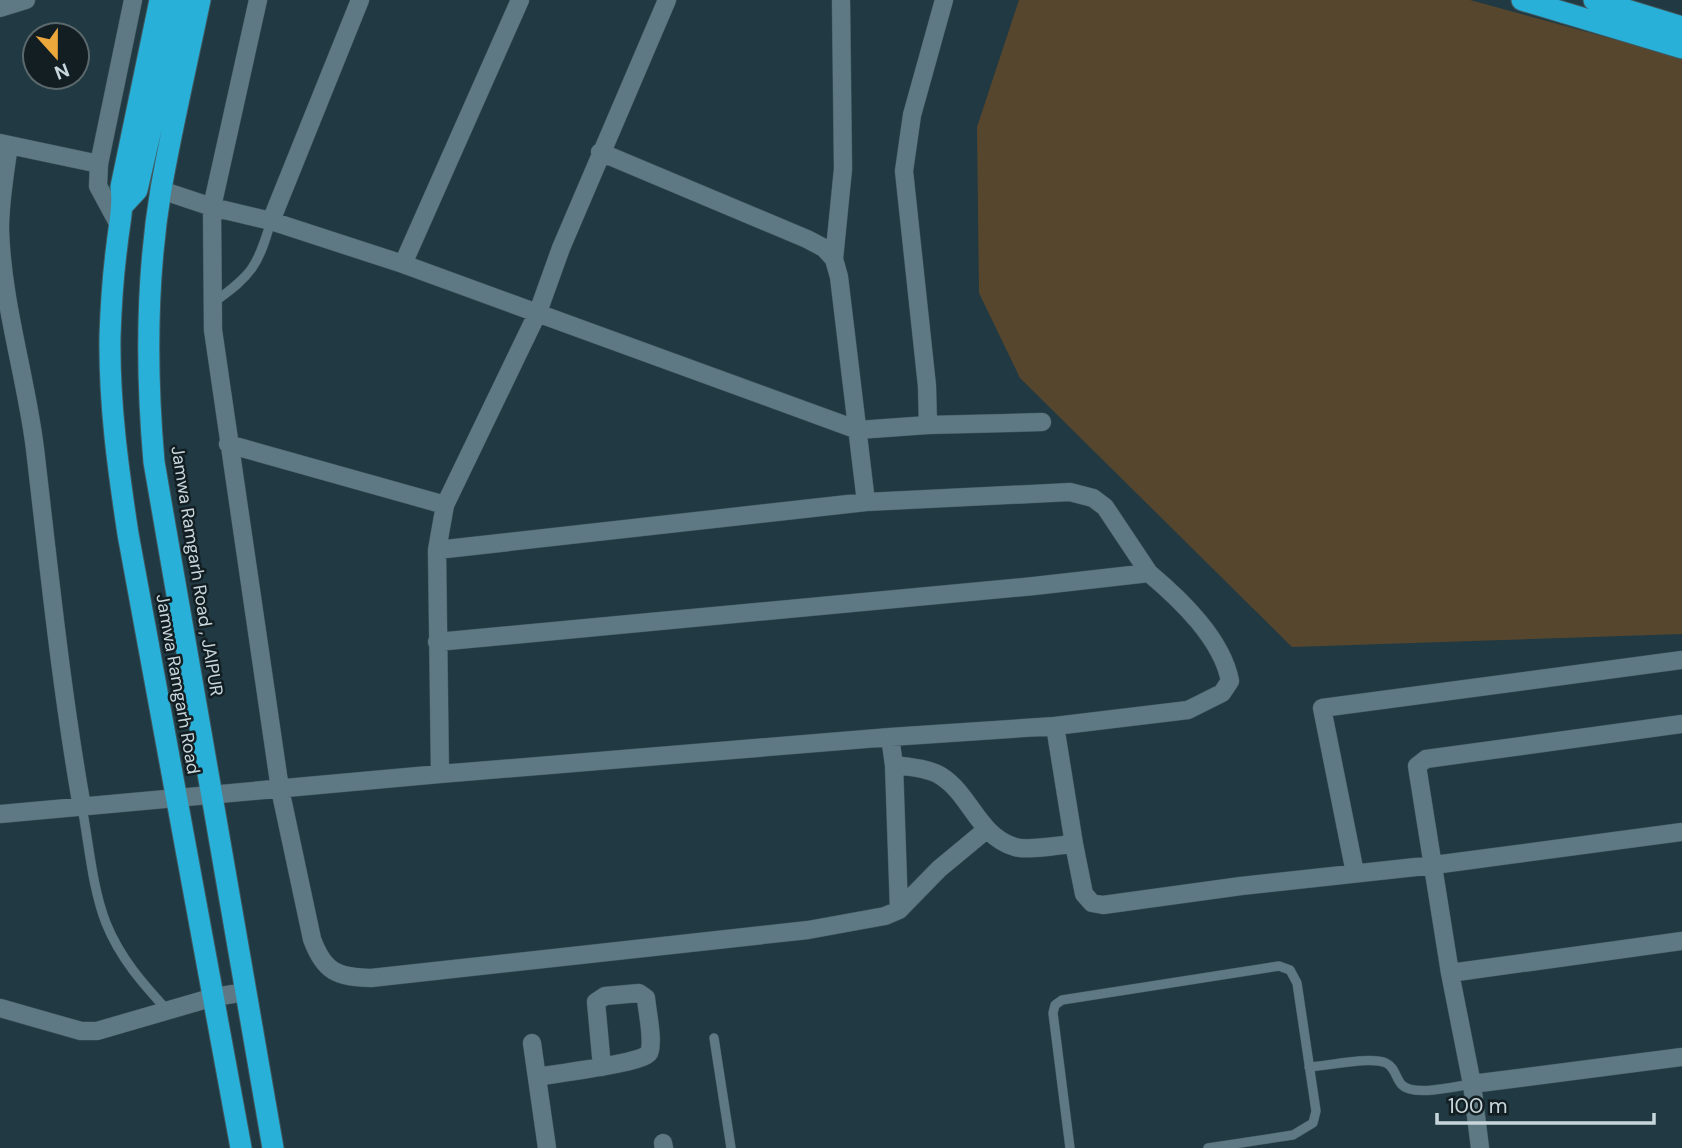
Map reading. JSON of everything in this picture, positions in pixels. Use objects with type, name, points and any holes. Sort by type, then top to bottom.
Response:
[{"type":"highway","points":[[121,215],[138,190],[140,133],[160,0]]},
{"type":"highway","points":[[140,133],[181,0]]},
{"type":"highway","name":"Jamwa Ramgarh Road , JAIPUR","points":[[200,0],[161,190],[149,306],[149,410],[154,462],[273,1148]]},
{"type":"highway","points":[[1522,0],[1682,48]]},
{"type":"highway","points":[[1594,0],[1651,8],[1682,27]]},
{"type":"highway","name":"Jamwa Ramgarh Road","points":[[121,215],[112,285],[111,393],[118,468],[241,1148]]},
{"type":"highway","points":[[128,534],[165,526]]},
{"type":"street","points":[[0,8],[26,0]]},
{"type":"street","points":[[121,215],[99,186],[99,164],[133,0]]},
{"type":"street","points":[[258,0],[212,207],[213,330],[280,789],[312,939],[319,959],[330,970],[350,977],[372,978],[808,930],[885,916],[899,910],[939,869],[986,830]]},
{"type":"street","points":[[271,221],[360,0]]},
{"type":"street","points":[[403,264],[520,0]]},
{"type":"street","points":[[440,774],[437,550],[445,505],[538,312],[600,152],[667,0]]},
{"type":"street","points":[[841,0],[843,169],[834,259],[843,301],[866,502]]},
{"type":"street","points":[[928,425],[927,386],[904,171],[912,116],[943,0]]},
{"type":"street","points":[[82,807],[69,733],[34,446],[5,276],[0,229],[5,144],[99,164]]},
{"type":"street","points":[[600,152],[807,239],[824,248],[834,259]]},
{"type":"street","points":[[161,190],[212,207],[271,221],[403,264],[858,430],[1042,422]]},
{"type":"street","points":[[228,444],[445,505]]},
{"type":"street","points":[[0,814],[440,774],[1055,726],[1188,710],[1222,693],[1230,681],[1227,665],[1216,644],[1169,590],[1149,573],[1105,507],[1093,498],[1070,492],[866,502],[437,550]]},
{"type":"street","points":[[438,642],[1149,573]]},
{"type":"street","points":[[1355,873],[1322,708],[1682,660]]},
{"type":"street","points":[[1480,1148],[1472,1084],[1450,973],[1417,765],[1420,761],[1682,724]]},
{"type":"street","points":[[1055,726],[1084,894],[1091,903],[1103,905],[1682,832]]},
{"type":"street","points":[[890,737],[894,765],[899,910]]},
{"type":"street","points":[[894,765],[922,769],[941,776],[957,791],[986,830],[1016,847],[1074,844]]},
{"type":"street","points":[[1450,973],[1682,941]]},
{"type":"street","points":[[0,1009],[81,1031],[97,1031],[215,997],[246,992]]},
{"type":"street","points":[[537,1077],[602,1067],[638,1060],[649,1054],[646,998],[643,995],[632,993],[605,996],[596,1002],[602,1067]]},
{"type":"street","points":[[532,1043],[547,1148]]},
{"type":"street","points":[[1472,1084],[1682,1057]]},
{"type":"lane","points":[[213,303],[240,284],[251,270],[262,254],[271,221]]},
{"type":"lane","points":[[82,807],[105,921],[124,958],[140,981],[168,1010]]},
{"type":"lane","points":[[1070,1148],[1053,1013],[1055,1005],[1062,1000],[1279,966],[1290,970],[1297,983],[1316,1111],[1312,1123],[1293,1135],[1208,1148]]},
{"type":"lane","points":[[715,1038],[731,1148]]},
{"type":"lane","points":[[1309,1067],[1375,1061],[1387,1063],[1401,1084],[1416,1091],[1472,1084]]},
{"type":"shaded area","points":[[1019,0],[1470,0],[1682,58],[1682,634],[1292,647],[1020,378],[979,293],[977,127]]}]
